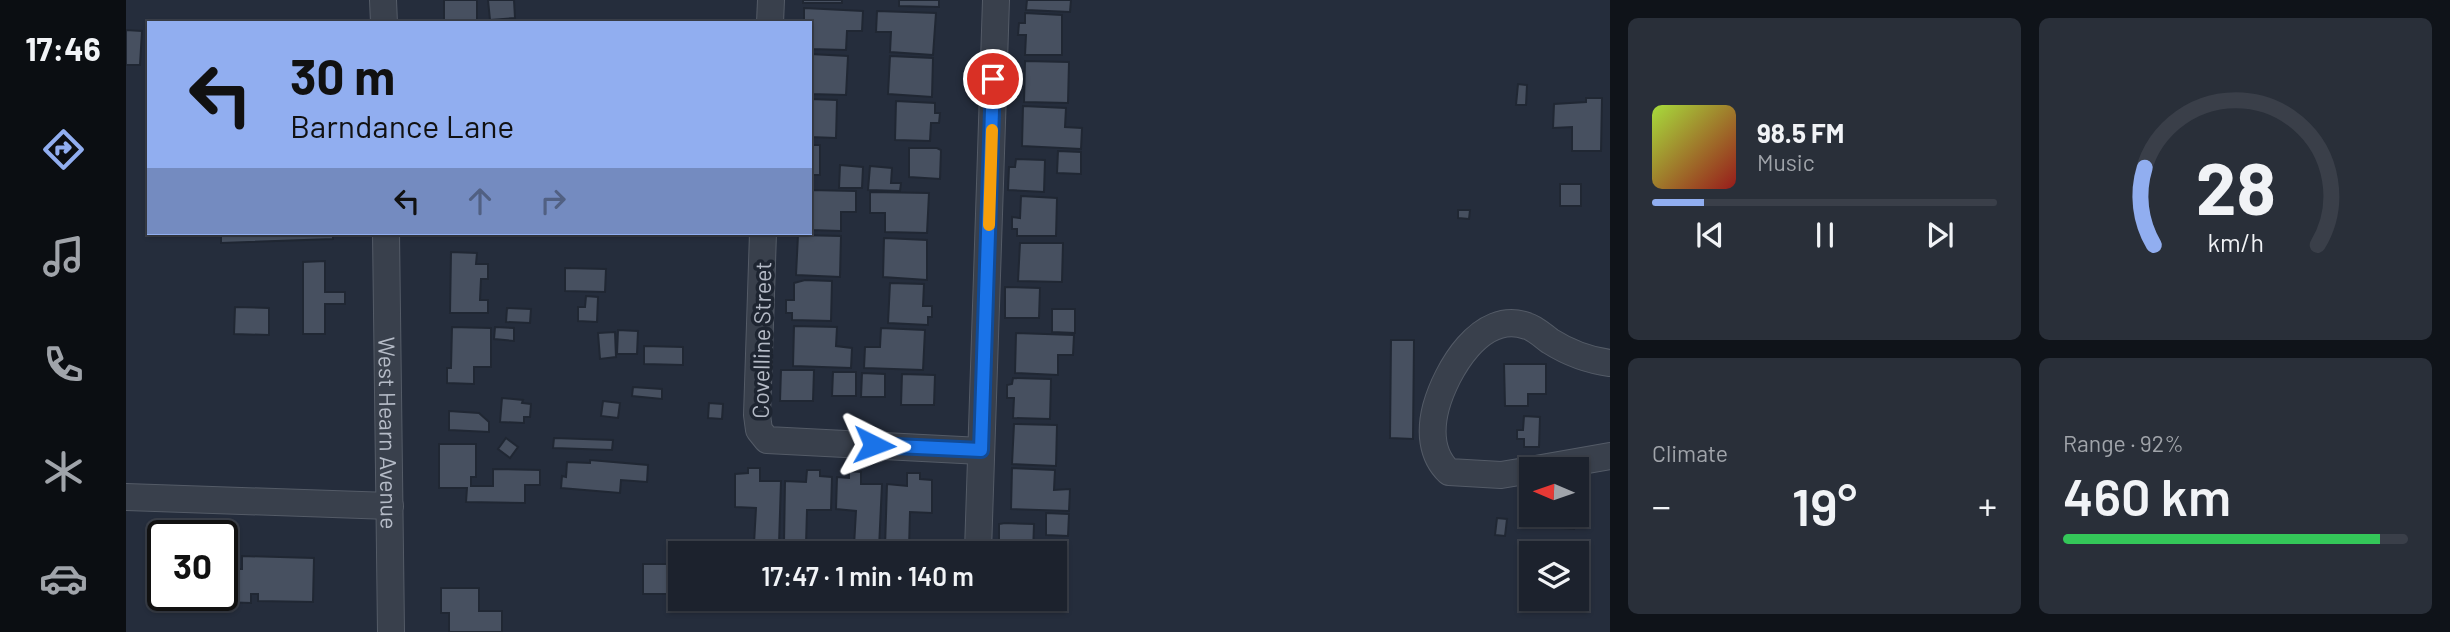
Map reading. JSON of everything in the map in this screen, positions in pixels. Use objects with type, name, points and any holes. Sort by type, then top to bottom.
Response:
[{"type":"street","points":[[383,0],[384,21]]},
{"type":"street","points":[[770,21],[771,0]]},
{"type":"street","points":[[978,541],[996,0]]},
{"type":"street","name":"West Hearn Avenue","points":[[386,235],[391,632]]},
{"type":"street","name":"Covelline Street","points":[[763,235],[757,415],[759,430],[766,440],[981,450]]},
{"type":"street","points":[[1519,472],[1501,475],[1449,472],[1440,464],[1432,435],[1434,417],[1441,391],[1467,345],[1489,329],[1511,324],[1527,326],[1586,360],[1610,363]]},
{"type":"street","points":[[1589,460],[1610,456]]},
{"type":"street","points":[[126,497],[390,506]]},
{"type":"building","points":[[444,0],[477,0],[477,21],[444,21]]},
{"type":"building","points":[[488,0],[514,0],[515,18],[490,20]]},
{"type":"building","points":[[803,0],[842,0],[842,3],[803,3]]},
{"type":"building","points":[[899,0],[939,0],[939,7],[899,6]]},
{"type":"building","points":[[1027,0],[1071,0],[1070,12],[1026,10]]},
{"type":"building","points":[[804,8],[863,11],[862,31],[847,31],[846,50],[812,49],[812,21],[804,21]]},
{"type":"building","points":[[877,11],[936,13],[933,55],[890,52],[891,32],[876,32]]},
{"type":"building","points":[[1025,13],[1062,15],[1062,55],[1025,55],[1026,35],[1018,35],[1019,23],[1025,23]]},
{"type":"building","points":[[126,30],[142,31],[140,65],[126,65]]},
{"type":"building","points":[[812,54],[848,56],[846,95],[812,94]]},
{"type":"building","points":[[890,56],[933,58],[932,97],[888,94]]},
{"type":"building","points":[[1025,61],[1069,62],[1068,103],[1024,102]]},
{"type":"building","points":[[1518,84],[1527,85],[1526,105],[1516,105]]},
{"type":"building","points":[[1586,98],[1602,98],[1601,151],[1572,151],[1572,127],[1553,128],[1554,104],[1586,102]]},
{"type":"building","points":[[812,99],[837,100],[836,138],[812,137]]},
{"type":"building","points":[[896,101],[935,103],[935,113],[940,113],[939,123],[931,123],[930,141],[895,140]]},
{"type":"building","points":[[1023,106],[1066,108],[1065,127],[1082,128],[1081,149],[1022,146]]},
{"type":"building","points":[[812,145],[820,145],[820,175],[812,175]]},
{"type":"building","points":[[909,148],[941,150],[940,179],[909,177]]},
{"type":"building","points":[[1058,151],[1081,152],[1081,174],[1057,173]]},
{"type":"building","points":[[1016,159],[1045,160],[1044,192],[1008,190],[1009,167],[1015,167]]},
{"type":"building","points":[[840,165],[863,167],[862,188],[839,188]]},
{"type":"building","points":[[870,166],[892,168],[891,183],[901,183],[900,191],[868,190]]},
{"type":"building","points":[[1560,184],[1581,184],[1581,206],[1560,206]]},
{"type":"building","points":[[812,190],[856,191],[856,212],[841,212],[841,231],[812,230]]},
{"type":"building","points":[[870,192],[929,193],[927,233],[885,232],[885,213],[870,213]]},
{"type":"building","points":[[1021,196],[1057,198],[1056,236],[1017,236],[1017,229],[1012,229],[1012,217],[1020,218]]},
{"type":"building","points":[[1458,210],[1470,210],[1469,219],[1458,218]]},
{"type":"building","points":[[221,235],[333,235],[333,239],[221,243]]},
{"type":"building","points":[[798,235],[841,236],[840,277],[796,275]]},
{"type":"building","points":[[884,238],[927,240],[927,280],[883,277]]},
{"type":"building","points":[[1020,243],[1063,243],[1062,282],[1018,281]]},
{"type":"building","points":[[451,252],[477,253],[476,264],[488,264],[488,279],[481,279],[480,300],[488,300],[488,313],[450,313]]},
{"type":"building","points":[[325,261],[325,292],[345,292],[345,304],[325,304],[325,334],[303,334],[303,262]]},
{"type":"building","points":[[565,268],[606,269],[605,292],[565,291]]},
{"type":"building","points":[[805,280],[832,281],[831,321],[792,320],[792,313],[786,313],[786,300],[794,300],[794,283]]},
{"type":"building","points":[[890,283],[924,284],[923,306],[932,306],[932,317],[928,317],[928,325],[888,323]]},
{"type":"building","points":[[1005,287],[1040,288],[1039,318],[1005,318]]},
{"type":"building","points":[[586,296],[598,297],[597,322],[578,321],[578,307],[585,307]]},
{"type":"building","points":[[235,307],[269,308],[269,335],[234,334]]},
{"type":"building","points":[[507,308],[531,309],[530,323],[506,322]]},
{"type":"building","points":[[1052,309],[1075,309],[1075,333],[1052,332]]},
{"type":"building","points":[[794,326],[837,327],[836,346],[852,348],[851,368],[793,366]]},
{"type":"building","points":[[452,327],[491,328],[491,367],[474,367],[474,384],[447,383],[447,368],[451,368]]},
{"type":"building","points":[[495,327],[514,328],[514,341],[494,339]]},
{"type":"building","points":[[881,328],[925,330],[923,370],[864,368],[865,347],[880,347]]},
{"type":"building","points":[[618,330],[638,331],[637,354],[617,354]]},
{"type":"building","points":[[615,332],[616,357],[600,359],[598,333]]},
{"type":"building","points":[[1016,333],[1074,335],[1073,355],[1058,355],[1058,375],[1015,373]]},
{"type":"building","points":[[1391,340],[1414,340],[1413,439],[1390,438]]},
{"type":"building","points":[[644,346],[683,347],[683,365],[644,364]]},
{"type":"building","points":[[1504,364],[1546,364],[1546,394],[1528,394],[1528,406],[1505,406]]},
{"type":"building","points":[[781,370],[814,370],[813,401],[780,401]]},
{"type":"building","points":[[833,372],[856,372],[856,396],[832,396]]},
{"type":"building","points":[[862,373],[885,374],[885,397],[861,397]]},
{"type":"building","points":[[902,374],[935,375],[934,405],[901,405]]},
{"type":"building","points":[[1013,378],[1051,379],[1050,419],[1013,418],[1014,398],[1007,398],[1007,385],[1012,384]]},
{"type":"building","points":[[633,387],[662,389],[662,399],[632,396]]},
{"type":"building","points":[[502,398],[523,400],[522,403],[531,404],[530,417],[524,417],[524,423],[500,422]]},
{"type":"building","points":[[603,401],[620,403],[618,418],[601,416]]},
{"type":"building","points":[[709,403],[723,404],[722,419],[708,418]]},
{"type":"building","points":[[449,411],[479,413],[489,422],[489,432],[449,430]]},
{"type":"building","points":[[1524,416],[1540,417],[1539,447],[1524,447],[1524,439],[1517,439],[1517,430],[1523,430]]},
{"type":"building","points":[[1014,424],[1057,425],[1056,466],[1012,464]]},
{"type":"building","points":[[506,438],[518,447],[510,458],[498,449]]},
{"type":"building","points":[[554,438],[613,440],[612,450],[553,448]]},
{"type":"building","points":[[439,444],[476,444],[476,477],[471,477],[471,486],[493,486],[493,469],[540,470],[540,485],[525,485],[525,503],[466,502],[467,488],[439,488]]},
{"type":"building","points":[[590,460],[648,465],[647,482],[621,480],[620,493],[561,488],[562,476],[566,477],[567,462],[590,463]]},
{"type":"building","points":[[748,468],[760,468],[760,481],[781,481],[779,541],[754,541],[756,508],[735,507],[735,474],[748,473]]},
{"type":"building","points":[[1012,468],[1055,470],[1054,490],[1070,489],[1069,511],[1011,509]]},
{"type":"building","points":[[807,470],[820,470],[820,476],[832,477],[831,510],[807,510],[806,541],[784,541],[785,481],[806,482]]},
{"type":"building","points":[[849,471],[861,472],[861,484],[882,484],[879,541],[854,541],[856,511],[836,509],[837,477],[849,478]]},
{"type":"building","points":[[907,473],[920,473],[920,479],[932,480],[932,513],[910,512],[909,541],[885,541],[887,484],[907,486]]},
{"type":"building","points":[[1046,513],[1069,514],[1068,536],[1046,535]]},
{"type":"building","points":[[1497,518],[1507,519],[1505,536],[1495,535]]},
{"type":"building","points":[[999,524],[1034,524],[1033,541],[999,541]]},
{"type":"building","points":[[242,556],[314,558],[313,602],[258,601],[258,594],[251,594],[251,603],[238,603],[238,569],[242,569]]},
{"type":"building","points":[[643,564],[668,564],[668,594],[643,594]]},
{"type":"building","points":[[441,588],[479,588],[479,611],[502,611],[502,632],[449,632],[449,613],[441,613]]},
{"type":"slow traffic","points":[[989,225],[992,130]]},
{"type":"route","points":[[874,445],[981,450],[993,79]]}]
